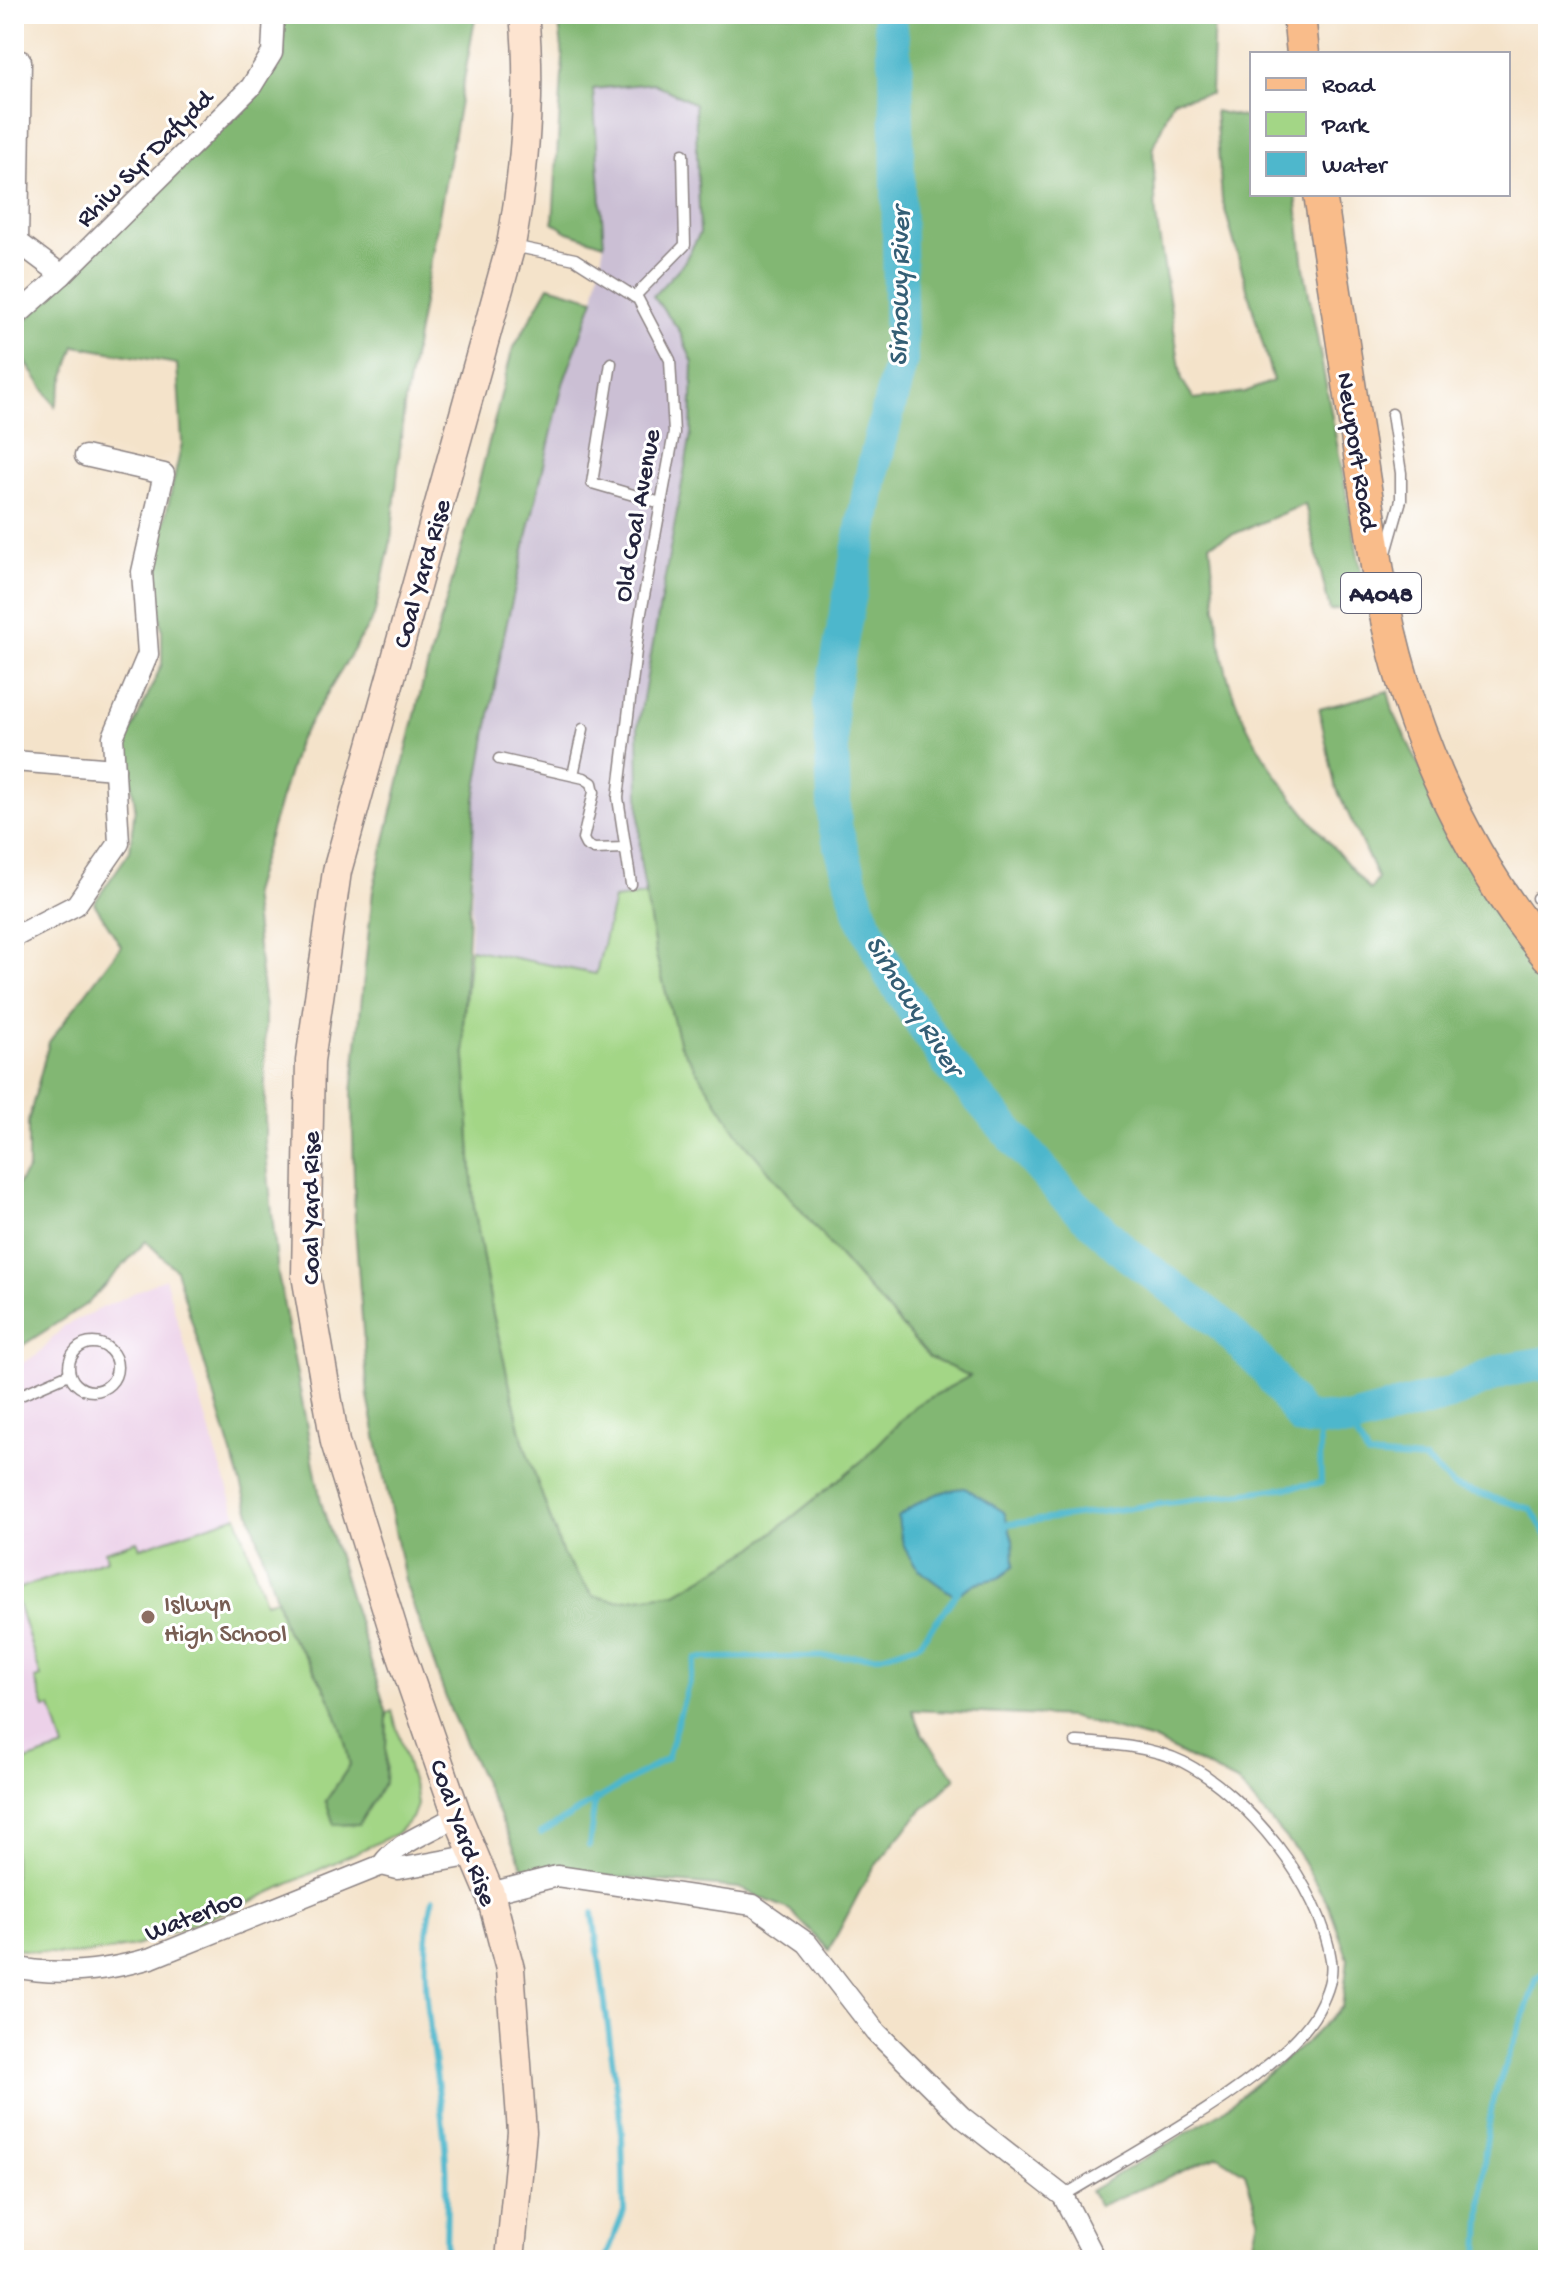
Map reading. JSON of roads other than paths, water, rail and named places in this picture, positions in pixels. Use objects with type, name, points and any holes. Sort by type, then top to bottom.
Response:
[{"type":"main road","name":"Coal Yard Rise","points":[[510,2260],[522,2132],[510,1969],[490,1893],[457,1815],[398,1645],[335,1442],[306,1275],[310,1061],[337,871],[511,245],[526,140],[528,79],[524,14]]},
{"type":"main road","points":[[1299,14],[1303,52]]},
{"type":"main road","name":"Newport Road","points":[[1320,196],[1388,633],[1403,687],[1426,748],[1491,879],[1545,947]]},
{"type":"street","name":"Rhiw Syr Dafydd","points":[[14,318],[62,275],[251,87],[272,53],[274,14]]},
{"type":"street","points":[[21,61],[18,242],[62,275]]},
{"type":"street","points":[[14,937],[76,905],[119,843],[113,737],[148,654],[142,572],[164,474],[85,456]]},
{"type":"street","points":[[14,761],[115,769]]},
{"type":"street","name":"Waterloo","points":[[14,1967],[54,1973],[121,1967],[244,1923],[382,1865],[391,1852],[433,1832],[457,1815]]},
{"type":"street","name":"Waterloo","points":[[382,1865],[398,1869],[474,1855]]},
{"type":"street","points":[[490,1893],[557,1876],[753,1905],[807,1943],[876,2032],[962,2117],[1063,2196],[1096,2260]]},
{"type":"lane","points":[[634,297],[685,245],[683,154]]},
{"type":"lane","name":"Old Coal Avenue","points":[[511,245],[575,259],[634,297],[670,360],[674,433],[640,618],[618,798],[631,884]]},
{"type":"lane","points":[[14,269],[26,247]]},
{"type":"lane","points":[[611,363],[592,483],[661,503]]},
{"type":"lane","points":[[1379,579],[1401,500],[1401,473],[1392,414]]},
{"type":"lane","points":[[573,775],[583,729]]},
{"type":"lane","points":[[499,759],[573,775],[592,783],[594,792],[583,839],[586,845],[594,849],[625,848]]},
{"type":"lane","points":[[1537,898],[1548,911]]},
{"type":"lane","points":[[90,1342],[106,1346],[116,1359],[116,1376],[111,1384],[96,1391],[79,1388],[69,1374],[70,1357],[75,1350],[90,1342]]},
{"type":"lane","points":[[14,1398],[69,1374]]},
{"type":"lane","points":[[1063,2196],[1225,2096],[1273,2059],[1312,2019],[1327,1992],[1332,1962],[1314,1909],[1292,1866],[1254,1816],[1212,1780],[1180,1761],[1124,1744],[1076,1742]]},
{"type":"water","points":[[965,1488],[1004,1512],[1013,1540],[1014,1565],[1001,1576],[976,1583],[955,1596],[915,1564],[904,1545],[898,1517],[929,1497]]},
{"type":"waterway","name":"Sirhowy River","points":[[889,14],[896,67],[901,360],[874,465],[830,702],[835,826],[861,914],[891,976],[948,1063],[1065,1196],[1127,1254],[1219,1322],[1267,1370],[1302,1419],[1348,1421],[1449,1394],[1504,1370],[1548,1363]]},
{"type":"waterway","points":[[1005,1528],[1008,1524],[1321,1483],[1319,1419]]},
{"type":"waterway","points":[[1348,1421],[1368,1456],[1425,1460],[1453,1486],[1531,1509],[1548,1538]]},
{"type":"waterway","points":[[541,1833],[667,1758],[696,1658],[881,1656],[919,1644],[958,1592]]},
{"type":"waterway","points":[[589,1846],[595,1799]]},
{"type":"waterway","points":[[433,1899],[427,1931],[427,1997],[446,2162],[446,2260]]},
{"type":"waterway","points":[[593,1913],[622,2133],[624,2211],[605,2260]]},
{"type":"waterway","points":[[1484,2260],[1479,2254],[1485,2150],[1493,2099],[1537,1979],[1548,1967]]},
{"type":"place","name":"Islwyn High School","points":[[148,1617]]}]
